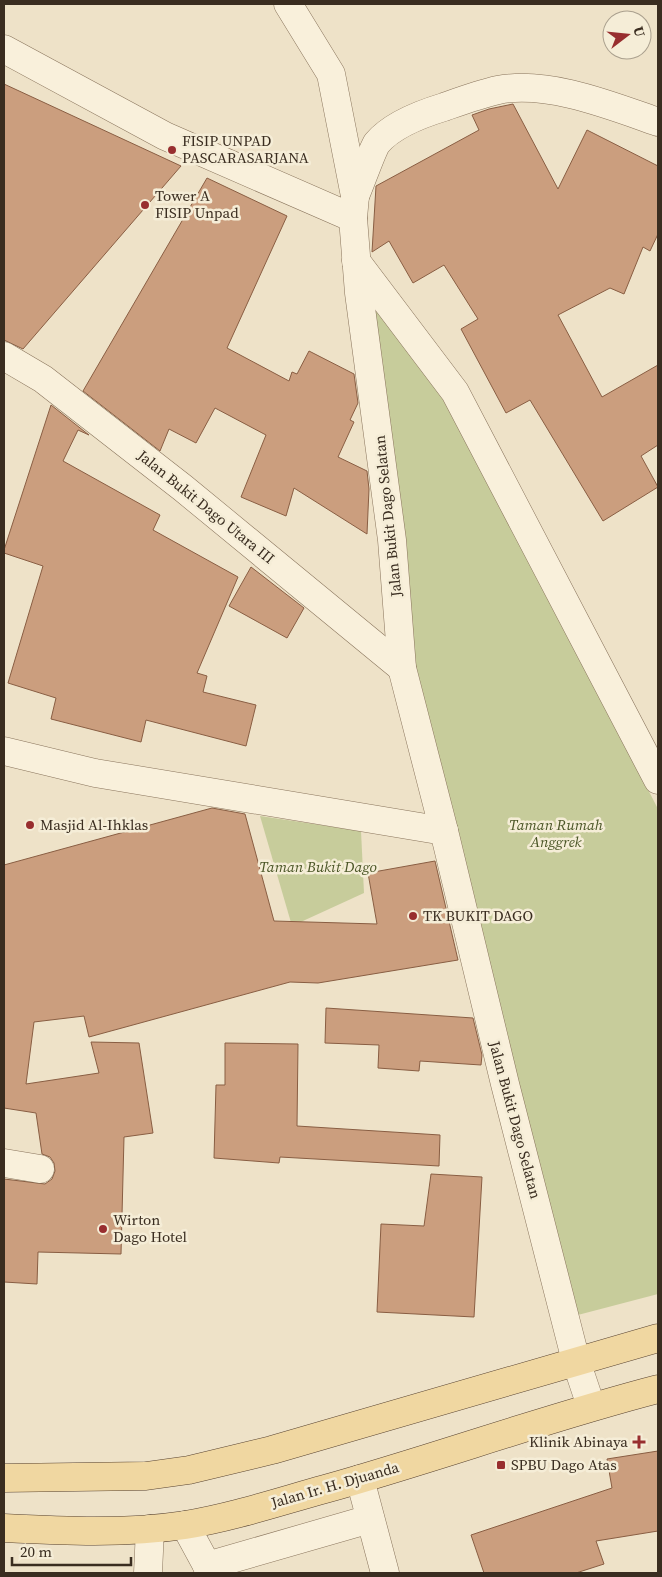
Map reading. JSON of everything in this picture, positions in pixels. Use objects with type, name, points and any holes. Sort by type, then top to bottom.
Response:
[{"type":"main road","points":[[4,1478],[146,1476],[189,1470],[272,1450],[658,1338]]},
{"type":"main road","name":"Jalan Ir. H. Djuanda","points":[[4,1528],[150,1529],[185,1525],[237,1514],[360,1479],[591,1406],[658,1388]]},
{"type":"street","name":"Jalan Bukit Dago Selatan","points":[[288,4],[331,74],[354,207],[356,261],[392,540],[402,668],[505,1084],[576,1361],[591,1406]]},
{"type":"street","points":[[4,49],[165,136],[354,207],[376,144],[398,126],[431,111],[499,90],[523,88],[564,93],[594,100],[658,122]]},
{"type":"street","points":[[356,261],[455,392],[658,780]]},
{"type":"street","name":"Jalan Bukit Dago Utara III","points":[[4,356],[43,379],[176,482],[402,668]]},
{"type":"street","points":[[4,751],[95,773],[444,832]]},
{"type":"street","points":[[4,1163],[40,1169]]},
{"type":"street","points":[[360,1479],[385,1573]]},
{"type":"street","points":[[185,1525],[209,1570],[370,1519]]},
{"type":"street","points":[[148,1573],[150,1529]]},
{"type":"green space","name":"Taman Rumah Anggrek","points":[[381,307],[446,397],[658,809],[658,1294],[574,1316],[410,672],[370,311]]},
{"type":"green space","name":"Taman Bukit Dago","points":[[260,816],[361,831],[364,893],[292,926]]},
{"type":"building","points":[[4,84],[181,166],[23,349],[4,340]]},
{"type":"building","points":[[513,104],[558,189],[587,130],[658,166],[658,234],[650,251],[643,247],[624,294],[610,288],[558,315],[602,397],[658,365],[658,445],[641,456],[658,487],[603,521],[530,400],[506,413],[461,329],[478,319],[444,265],[413,283],[389,241],[372,252],[376,186],[479,130],[472,115]]},
{"type":"building","points":[[207,178],[287,216],[227,348],[289,381],[292,372],[297,374],[309,351],[354,374],[358,403],[350,420],[354,422],[338,457],[367,471],[369,489],[367,534],[294,488],[286,516],[241,497],[266,435],[215,408],[196,443],[169,429],[160,451],[83,391]]},
{"type":"building","points":[[51,405],[89,435],[78,430],[63,461],[160,515],[153,530],[238,577],[197,673],[207,676],[203,692],[256,705],[246,746],[146,720],[141,742],[51,719],[56,698],[8,683],[43,566],[4,553],[4,550]]},
{"type":"building","points":[[251,567],[304,608],[287,638],[229,606]]},
{"type":"building","points":[[212,808],[245,814],[274,921],[377,924],[368,873],[435,861],[458,960],[318,983],[290,982],[89,1037],[84,1016],[34,1022],[26,1084],[99,1073],[91,1042],[139,1043],[153,1133],[124,1137],[121,1254],[38,1252],[37,1284],[4,1282],[4,1179],[45,1184],[52,1179],[55,1171],[54,1163],[50,1157],[42,1154],[36,1113],[4,1108],[4,865]]},
{"type":"building","points":[[326,1008],[473,1018],[482,1055],[481,1065],[420,1061],[419,1071],[378,1068],[379,1045],[325,1043]]},
{"type":"building","points":[[225,1043],[298,1044],[297,1126],[440,1135],[439,1166],[280,1157],[279,1163],[214,1158],[216,1085],[225,1085]]},
{"type":"building","points":[[431,1174],[482,1177],[474,1317],[377,1312],[381,1224],[424,1226]]},
{"type":"building","points":[[658,1451],[658,1531],[596,1541],[604,1564],[576,1573],[484,1573],[471,1535],[612,1488],[607,1459]]},
{"type":"place","name":"FISIP UNPAD PASCARASARJANA","points":[[172,150]]},
{"type":"place","name":"Tower A FISIP Unpad","points":[[145,205]]},
{"type":"place","name":"Masjid Al-Ihklas","points":[[30,825]]},
{"type":"place","name":"TK BUKIT DAGO","points":[[413,916]]},
{"type":"place","name":"Wirton Dago Hotel","points":[[103,1229]]},
{"type":"place","name":"Klinik Abinaya","points":[[639,1442]]},
{"type":"place","name":"SPBU Dago Atas","points":[[501,1465]]}]
